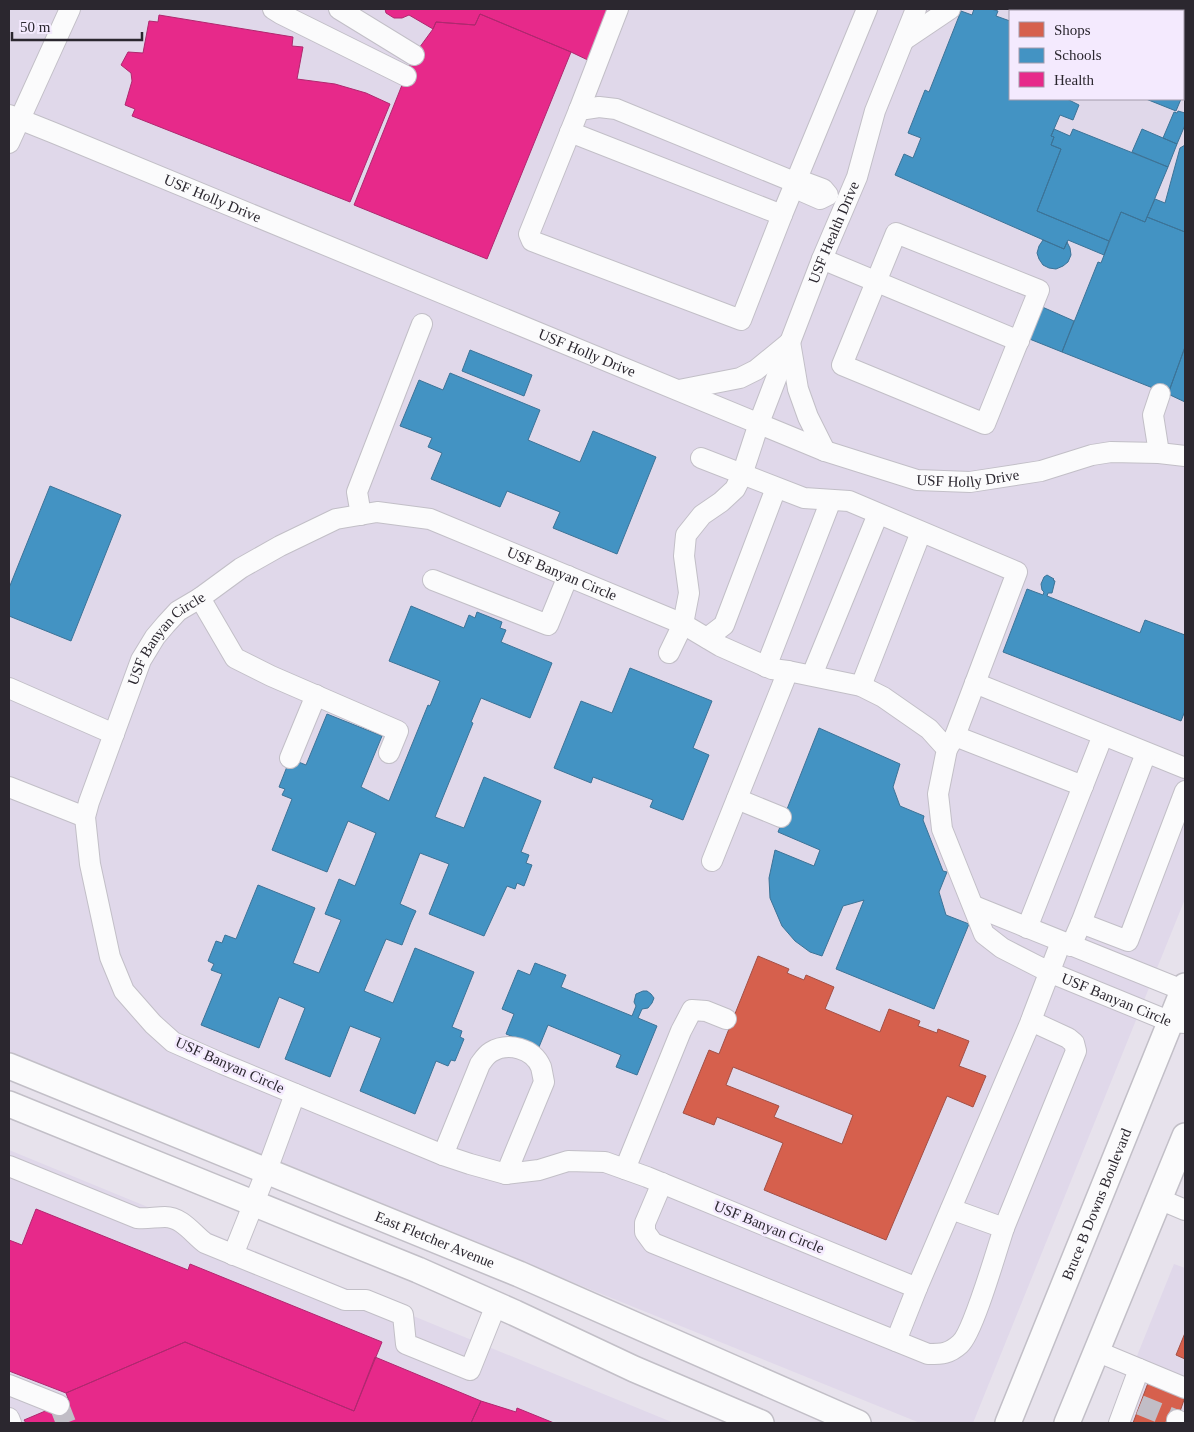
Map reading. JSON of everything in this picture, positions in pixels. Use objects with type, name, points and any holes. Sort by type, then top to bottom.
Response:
[{"type":"main road","name":"Bruce B Downs Boulevard","points":[[1008,1423],[1178,1022],[1185,989]]},
{"type":"main road","name":"East Fletcher Avenue","points":[[9,1066],[519,1274],[858,1423]]},
{"type":"main road","points":[[9,1104],[418,1270],[634,1369],[761,1423]]},
{"type":"main road","points":[[1067,1423],[1185,1136]]},
{"type":"street","points":[[9,143],[14,118],[70,9]]},
{"type":"street","points":[[273,9],[406,76]]},
{"type":"street","points":[[340,9],[406,50],[388,68]]},
{"type":"street","points":[[618,9],[580,110],[529,234],[532,240],[741,320],[782,215],[800,184],[867,9]]},
{"type":"street","name":"USF Health Drive","points":[[759,423],[822,259],[857,177],[875,111],[916,9]]},
{"type":"street","points":[[904,40],[950,9]]},
{"type":"street","points":[[580,110],[599,107],[616,109],[800,184],[804,192],[820,199],[828,195],[846,202]]},
{"type":"street","name":"USF Holly Drive","points":[[14,118],[73,140],[825,451],[917,480],[970,482],[1041,471],[1092,455],[1111,452],[1159,453],[1185,456]]},
{"type":"street","points":[[570,132],[782,215]]},
{"type":"street","points":[[896,233],[1039,290],[1018,340],[985,424],[842,365],[896,233]]},
{"type":"street","points":[[822,259],[1018,340]]},
{"type":"street","points":[[361,515],[357,492],[422,324]]},
{"type":"street","points":[[679,390],[740,378],[756,370],[790,342],[798,389],[808,417],[825,451]]},
{"type":"street","points":[[1159,453],[1153,415],[1160,394]]},
{"type":"street","points":[[669,653],[684,624],[689,593],[684,556],[686,535],[702,515],[721,502],[735,489],[759,423]]},
{"type":"street","points":[[701,458],[804,498],[849,502],[1017,572],[951,742],[1082,786]]},
{"type":"street","points":[[707,638],[724,625],[776,488]]},
{"type":"street","points":[[766,667],[831,500]]},
{"type":"street","name":"USF Banyan Circle","points":[[1146,753],[1081,923],[1050,972],[917,1288],[662,1183],[604,1162],[568,1161],[539,1170],[506,1174],[443,1155],[173,1042],[124,991],[110,957],[90,864],[86,817],[89,802],[142,660],[155,637],[178,611],[200,598],[241,568],[280,546],[336,519],[377,512],[430,519],[684,624],[741,656],[766,667],[861,686],[883,697],[951,742],[938,794],[942,829],[984,934],[999,954],[1050,972],[1178,1022]]},
{"type":"street","points":[[812,675],[878,514]]},
{"type":"street","points":[[861,686],[921,532]]},
{"type":"street","points":[[433,580],[548,624],[568,576]]},
{"type":"street","points":[[200,598],[235,658],[270,676],[316,695],[401,723],[389,753]]},
{"type":"street","points":[[712,861],[788,671]]},
{"type":"street","points":[[975,682],[1185,768]]},
{"type":"street","points":[[9,688],[114,734]]},
{"type":"street","points":[[290,758],[316,695]]},
{"type":"street","points":[[1027,928],[1103,735]]},
{"type":"street","points":[[9,787],[86,817]]},
{"type":"street","points":[[1081,923],[1128,941],[1185,791]]},
{"type":"street","points":[[737,799],[780,817]]},
{"type":"street","points":[[974,906],[1066,944],[1185,989]]},
{"type":"street","points":[[625,1169],[681,1031],[692,1010],[706,1011],[726,1019]]},
{"type":"street","points":[[662,1183],[645,1223],[645,1232],[653,1243],[928,1354],[945,1354],[962,1343],[975,1314],[1004,1228],[1076,1051],[1074,1043],[1068,1038],[1031,1021]]},
{"type":"street","points":[[443,1155],[480,1064],[489,1053],[500,1048],[515,1047],[531,1054],[540,1067],[544,1082],[506,1174]]},
{"type":"street","name":"USF Banyan Circle","points":[[234,1255],[295,1094]]},
{"type":"street","points":[[9,1166],[137,1218],[147,1220],[166,1217],[177,1220],[206,1243],[234,1255],[345,1300],[366,1300],[403,1315],[406,1344],[470,1370],[496,1305]]},
{"type":"street","points":[[1159,1199],[1185,1210]]},
{"type":"street","points":[[951,1209],[1004,1228]]},
{"type":"street","points":[[896,1341],[917,1288]]},
{"type":"street","points":[[1096,1351],[1185,1388]]},
{"type":"street","points":[[1119,1423],[1134,1402],[1138,1369]]},
{"type":"street","points":[[9,1386],[59,1405]]},
{"type":"street","points":[[9,1418],[12,1423]]},
{"type":"shaded area","points":[[9,9],[1185,9],[1185,899],[973,1423],[920,1423],[9,1054]]},
{"type":"shaded area","points":[[9,1150],[674,1423],[9,1423]]},
{"type":"shaded area","points":[[1174,1264],[1185,1268],[1185,1423],[1110,1423]]},
{"type":"building: Shops","points":[[758,956],[789,969],[787,973],[804,980],[806,975],[834,987],[825,1009],[880,1032],[889,1009],[920,1021],[918,1026],[937,1033],[938,1029],[969,1041],[959,1066],[986,1076],[973,1107],[947,1096],[886,1240],[764,1190],[783,1143],[717,1117],[714,1125],[683,1113],[709,1050],[719,1054]],"holes":[[[733,1067],[853,1115],[842,1144],[774,1117],[779,1106],[726,1085]]]},
{"type":"building: Shops","points":[[1185,1333],[1185,1359],[1176,1355]]},
{"type":"building: Shops","points":[[1148,1383],[1185,1397],[1176,1423],[1133,1423]]},
{"type":"building: Schools","points":[[974,9],[991,9],[998,11],[996,16],[1009,21],[1009,100],[1069,100],[1079,105],[1073,120],[1060,115],[1051,136],[1054,137],[1051,145],[1061,149],[1037,211],[1109,241],[1104,255],[1068,240],[1064,249],[895,175],[904,154],[913,158],[921,138],[908,133],[925,90],[929,92],[961,11],[972,15]]},
{"type":"building: Schools","points":[[1042,9],[1139,9],[1138,10]]},
{"type":"building: Schools","points":[[1185,9],[1185,100],[1184,10],[1138,10]]},
{"type":"building: Schools","points":[[1148,100],[1181,100],[1176,111]]},
{"type":"building: Schools","points":[[1178,111],[1185,113],[1185,125],[1177,144],[1163,138],[1174,112],[1177,113]]},
{"type":"building: Schools","points":[[1054,129],[1070,136],[1073,129],[1168,167],[1145,222],[1121,212],[1109,241],[1037,211],[1061,149],[1051,145],[1054,137],[1051,136]]},
{"type":"building: Schools","points":[[1142,129],[1177,144],[1168,167],[1132,152]]},
{"type":"building: Schools","points":[[1185,145],[1185,232],[1147,217],[1155,199],[1165,203],[1180,148]]},
{"type":"building: Schools","points":[[1121,212],[1145,222],[1147,217],[1185,232],[1185,347],[1168,394],[1062,352],[1098,262],[1101,263]]},
{"type":"building: Schools","points":[[1043,240],[1064,249],[1067,242],[1071,255],[1068,262],[1056,269],[1043,265],[1037,253]]},
{"type":"building: Schools","points":[[1040,306],[1074,321],[1062,352],[1027,338]]},
{"type":"building: Schools","points":[[1185,347],[1185,402],[1168,394]]},
{"type":"building: Schools","points":[[470,350],[532,375],[524,396],[462,371]]},
{"type":"building: Schools","points":[[450,373],[540,410],[528,440],[580,462],[593,431],[656,457],[617,554],[553,528],[560,512],[507,491],[500,507],[431,479],[442,453],[428,447],[432,438],[400,426],[419,380],[443,390]]},
{"type":"building: Schools","points":[[50,486],[121,515],[71,641],[9,616],[9,588]]},
{"type":"building: Schools","points":[[1047,575],[1055,581],[1052,593],[1048,593],[1047,596],[1140,633],[1145,620],[1185,635],[1185,711],[1181,721],[1003,652],[1027,589],[1043,595],[1044,592],[1041,584]]},
{"type":"building: Schools","points":[[411,606],[464,628],[469,615],[475,618],[477,612],[502,622],[500,628],[506,630],[501,642],[552,663],[530,718],[481,698],[471,722],[473,723],[435,817],[464,828],[484,777],[541,801],[521,852],[529,855],[526,863],[532,865],[524,886],[517,883],[515,889],[507,886],[484,936],[429,914],[449,864],[420,853],[400,904],[416,911],[402,945],[386,939],[364,991],[393,1003],[415,948],[474,972],[452,1027],[462,1031],[460,1037],[464,1039],[455,1061],[451,1060],[448,1066],[436,1061],[415,1114],[360,1091],[381,1038],[350,1026],[330,1077],[285,1059],[305,1008],[279,997],[259,1048],[201,1025],[222,974],[211,970],[214,964],[208,961],[216,941],[222,943],[225,935],[236,939],[258,885],[315,908],[293,963],[319,973],[341,920],[325,914],[339,879],[355,886],[376,833],[348,821],[327,872],[272,850],[292,799],[282,795],[285,789],[279,787],[288,764],[296,761],[306,765],[327,714],[382,736],[361,787],[389,801],[428,705],[430,706],[440,681],[389,661]]},
{"type":"building: Schools","points":[[630,668],[712,701],[693,748],[709,755],[683,820],[650,807],[653,800],[593,777],[591,783],[554,768],[581,701],[612,713]]},
{"type":"building: Schools","points":[[819,728],[900,764],[893,787],[900,806],[924,816],[923,820],[943,871],[947,872],[939,892],[946,915],[969,924],[934,1009],[836,969],[864,900],[843,906],[822,956],[810,952],[795,941],[782,926],[770,898],[769,878],[775,850],[814,866],[820,850],[778,832]]},
{"type":"building: Schools","points":[[535,963],[566,975],[561,987],[632,1016],[636,1006],[634,1002],[636,994],[647,991],[651,994],[654,998],[652,1003],[648,1008],[642,1009],[638,1018],[657,1026],[637,1075],[616,1067],[621,1055],[548,1025],[539,1047],[506,1034],[514,1014],[502,1009],[518,970],[530,975]]},
{"type":"building: Health","points":[[385,9],[614,9],[592,62],[480,14],[475,25],[436,22],[433,29],[409,15],[402,18],[394,18],[386,13]]},
{"type":"building: Health","points":[[480,14],[571,52],[487,259],[354,205],[414,55],[436,22],[475,25]]},
{"type":"building: Health","points":[[159,15],[293,37],[292,46],[303,47],[297,79],[335,84],[366,93],[390,104],[350,202],[132,116],[135,109],[125,105],[132,81],[131,73],[121,65],[128,52],[143,53],[149,21],[158,22]]},
{"type":"building: Health","points":[[36,1209],[188,1270],[190,1264],[382,1342],[354,1411],[185,1342],[66,1393],[9,1371],[9,1240],[22,1245]]},
{"type":"building: Health","points":[[185,1342],[354,1411],[375,1357],[481,1401],[471,1423],[26,1423],[24,1420],[69,1401],[66,1393]]},
{"type":"building: Health","points":[[481,1401],[516,1412],[517,1408],[554,1423],[471,1423]]},
{"type":"tunnel","points":[[59,1405],[66,1423]]},
{"type":"tunnel","points":[[1140,1405],[1177,1420]]}]
